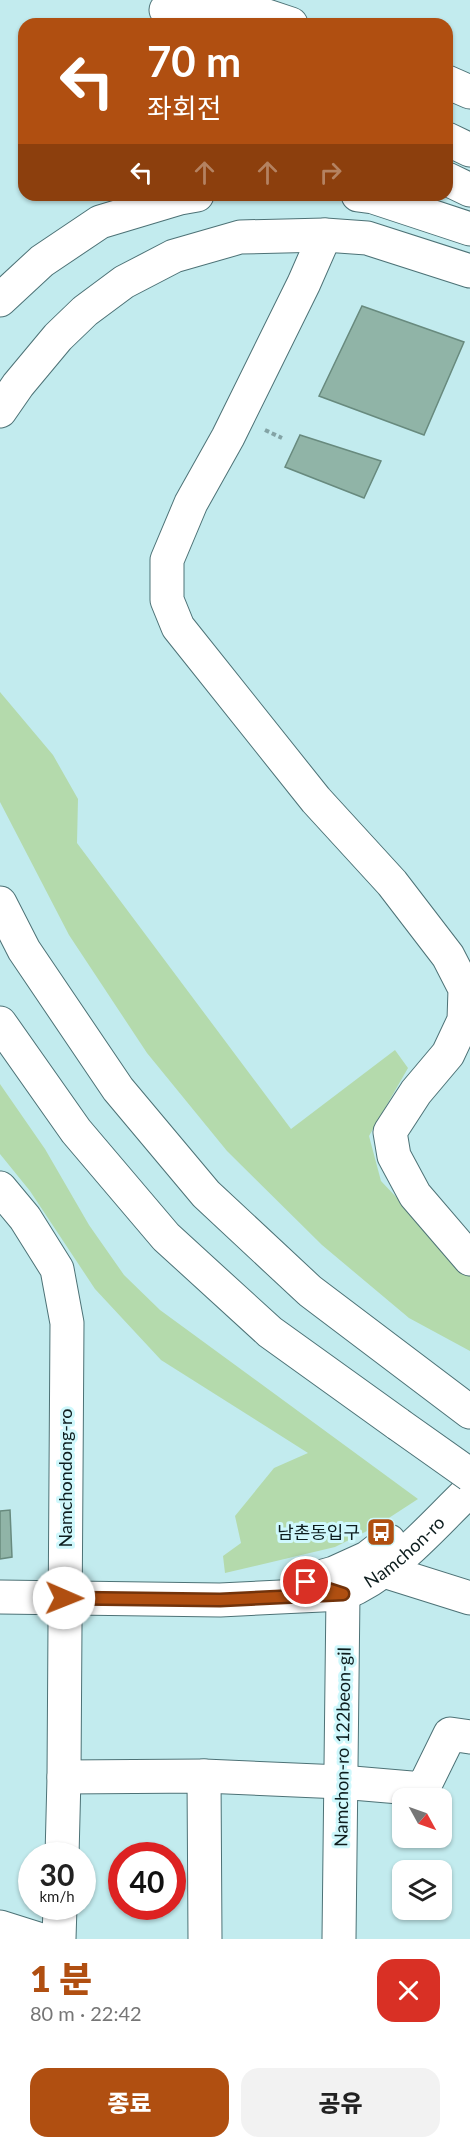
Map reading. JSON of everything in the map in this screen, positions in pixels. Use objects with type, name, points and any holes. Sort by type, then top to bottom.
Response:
[{"type":"main road","points":[[166,11],[184,18]]},
{"type":"main road","points":[[166,11],[255,12],[273,18]]},
{"type":"main road","points":[[453,85],[470,92]]},
{"type":"main road","points":[[453,142],[470,150]]},
{"type":"main road","points":[[453,182],[470,190]]},
{"type":"main road","points":[[0,300],[42,261],[100,222],[175,201]]},
{"type":"main road","points":[[385,201],[470,229]]},
{"type":"main road","points":[[325,235],[228,437],[191,503],[167,560],[166,600],[178,627],[316,800],[392,883],[448,956],[465,989],[464,1020],[448,1054],[416,1092],[390,1132],[394,1156],[414,1195],[470,1259]]},
{"type":"main road","points":[[0,411],[18,385],[58,337],[85,311],[124,282],[174,256],[240,237],[325,235],[367,238],[470,271]]},
{"type":"main road","points":[[0,903],[24,950],[118,1089],[206,1194],[310,1291],[470,1412]]},
{"type":"main road","points":[[0,1023],[76,1131],[166,1237],[270,1332],[470,1475]]},
{"type":"main road","name":"Namchondong-ro","points":[[0,1188],[25,1218],[57,1269],[67,1323],[62,1842]]},
{"type":"main road","name":"Namchon-ro","points":[[0,1597],[220,1600],[343,1594],[361,1587],[376,1564],[470,1466]]},
{"type":"main road","name":"Namchon-ro","points":[[220,1600],[306,1582],[376,1564],[405,1553],[470,1490]]},
{"type":"main road","points":[[376,1564],[470,1598]]},
{"type":"main road","points":[[306,1582],[343,1594]]},
{"type":"main road","name":"Namchon-ro 122beon-gil","points":[[339,1939],[343,1594]]},
{"type":"main road","points":[[64,1777],[204,1776],[341,1782],[423,1789],[450,1734],[470,1737]]},
{"type":"main road","points":[[204,1776],[204,1939]]},
{"type":"main road","points":[[59,1939],[60,1920]]},
{"type":"main road","points":[[0,1927],[38,1939]]},
{"type":"green space","points":[[0,692],[53,755],[78,799],[77,843],[291,1129],[395,1050],[408,1068],[369,1136],[381,1181],[470,1275],[470,1351],[409,1318],[322,1245],[227,1151],[147,1053],[69,935],[0,802]]},
{"type":"green space","points":[[0,1084],[45,1149],[89,1225],[124,1275],[160,1310],[418,1499],[375,1527],[335,1547],[225,1573],[223,1556],[241,1543],[235,1516],[274,1468],[308,1453],[161,1360],[95,1289],[30,1191],[0,1154]]},
{"type":"building","points":[[362,306],[464,342],[424,435],[319,396]]},
{"type":"building","points":[[300,435],[381,461],[364,498],[285,467]]},
{"type":"building","points":[[10,1510],[12,1557],[0,1559],[0,1511]]},
{"type":"place","name":"남촌동입구","points":[[381,1532]]},
{"type":"route","points":[[64,1598],[220,1600],[343,1594],[306,1582]]}]
